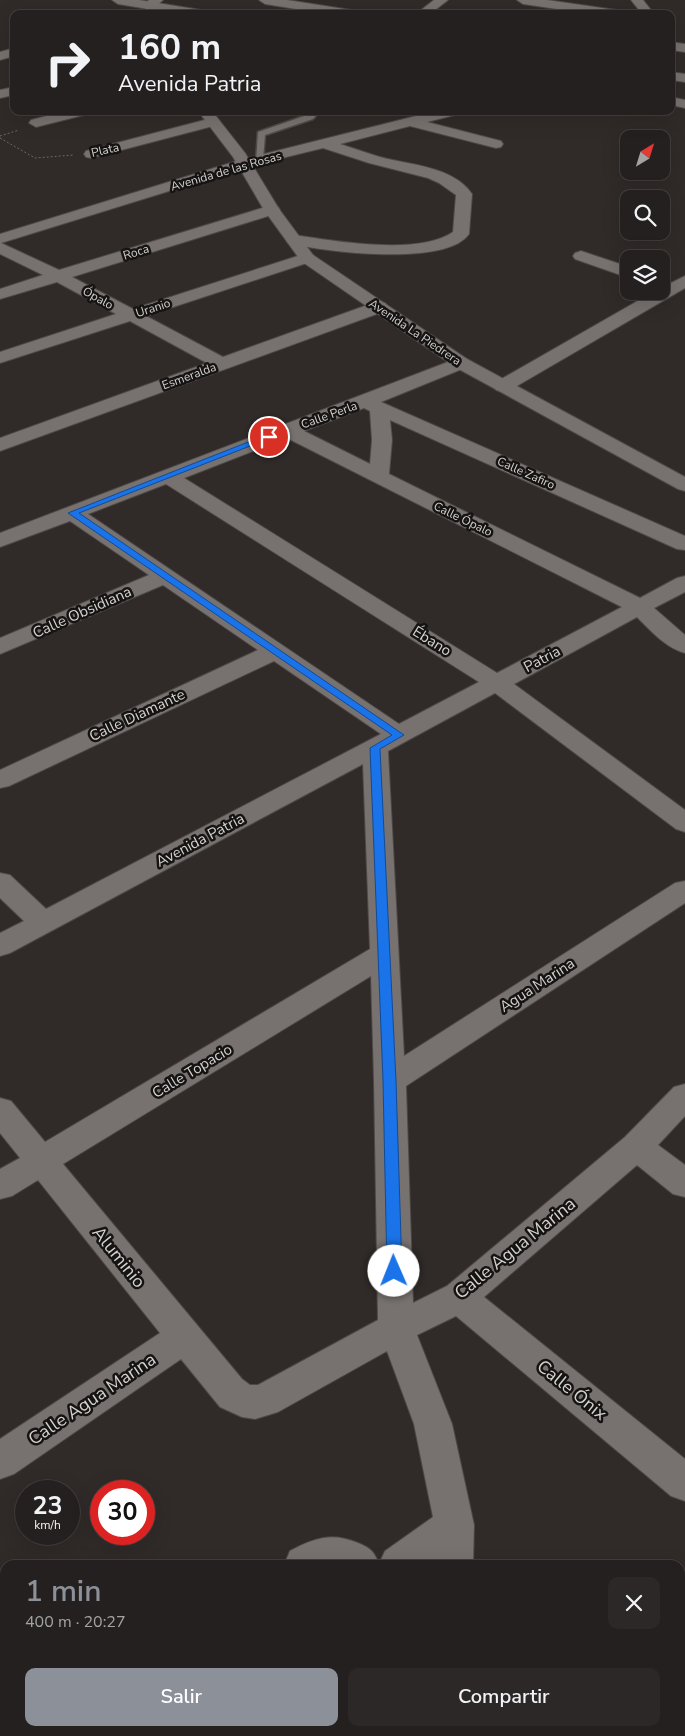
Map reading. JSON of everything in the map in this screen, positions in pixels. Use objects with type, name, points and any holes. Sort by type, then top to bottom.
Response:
[{"type":"street","points":[[118,0],[178,10]]},
{"type":"street","points":[[265,0],[326,10]]},
{"type":"street","points":[[427,10],[439,0]]},
{"type":"street","points":[[522,0],[589,10]]},
{"type":"street","points":[[637,0],[645,10]]},
{"type":"street","points":[[36,124],[69,115]]},
{"type":"street","name":"Avenida de las Rosas","points":[[0,238],[252,161],[439,115]]},
{"type":"street","name":"Avenida La Piedrera","points":[[208,117],[252,161],[272,210],[307,258],[461,363],[685,485]]},
{"type":"street","name":"Plata","points":[[91,154],[208,117]]},
{"type":"street","points":[[414,122],[496,144]]},
{"type":"street","points":[[294,240],[340,247],[408,250],[448,243],[461,234],[464,194],[455,185],[430,174],[374,160],[326,144]]},
{"type":"street","name":"Roca","points":[[0,294],[272,210]]},
{"type":"street","name":"Ópalo","points":[[0,248],[58,276],[129,316],[222,364]]},
{"type":"street","points":[[581,256],[620,270]]},
{"type":"street","name":"Uranio","points":[[0,358],[307,258]]},
{"type":"street","points":[[503,386],[673,284]]},
{"type":"street","name":"Esmeralda","points":[[0,445],[379,307]]},
{"type":"street","name":"Calle Perla","points":[[0,541],[286,430],[373,405],[461,363]]},
{"type":"street","points":[[373,405],[382,440],[379,477]]},
{"type":"street","name":"Calle Zafiro","points":[[373,405],[685,544]]},
{"type":"street","name":"Calle Ópalo","points":[[286,430],[640,607]]},
{"type":"street","name":"Ébano","points":[[167,476],[497,682],[685,823]]},
{"type":"street","points":[[72,513],[275,651],[387,741],[384,954],[390,1081],[396,1328],[433,1424],[454,1525],[453,1560]]},
{"type":"street","name":"Calle Obsidiana","points":[[0,648],[165,576]]},
{"type":"street","name":"Patria","points":[[387,741],[685,583]]},
{"type":"street","points":[[640,607],[662,629],[685,646]]},
{"type":"street","name":"Calle Diamante","points":[[0,780],[275,651]]},
{"type":"street","name":"Avenida Patria","points":[[0,946],[387,741]]},
{"type":"street","points":[[0,882],[43,923]]},
{"type":"street","name":"Agua Marina","points":[[390,1081],[685,890]]},
{"type":"street","name":"Calle Topacio","points":[[0,1186],[384,954]]},
{"type":"street","name":"Calle Agua Marina","points":[[241,1400],[254,1403],[265,1400],[396,1328],[458,1297],[637,1146],[685,1096]]},
{"type":"street","name":"Aluminio","points":[[0,1110],[184,1337],[229,1391],[241,1400]]},
{"type":"street","points":[[637,1146],[685,1184]]},
{"type":"street","name":"Calle Ónix","points":[[458,1297],[685,1482]]},
{"type":"street","name":"Calle Agua Marina","points":[[0,1461],[184,1337]]},
{"type":"street","points":[[406,1560],[454,1525]]},
{"type":"street","points":[[316,1560],[329,1555],[349,1560]]},
{"type":"lane","points":[[252,161],[261,134],[312,115]]},
{"type":"path","name":"Plata","points":[[0,138],[35,158],[91,154]]},
{"type":"route","points":[[269,437],[72,513],[399,735],[375,748],[390,1081],[394,1271]]}]
